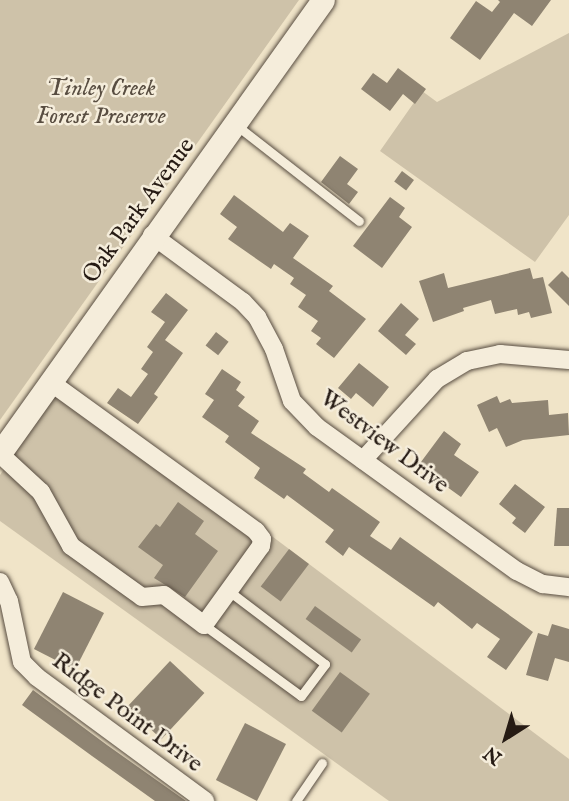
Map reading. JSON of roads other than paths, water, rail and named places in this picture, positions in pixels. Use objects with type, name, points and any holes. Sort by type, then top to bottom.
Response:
[{"type":"street","name":"Oak Park Avenue","points":[[0,454],[152,235],[323,0]]},
{"type":"street","name":"Westview Drive","points":[[152,235],[243,302],[268,336],[292,401],[317,427],[517,571],[543,584],[569,587]]},
{"type":"street","points":[[363,460],[438,379],[467,361],[500,354],[569,360]]},
{"type":"street","points":[[0,454],[41,492],[71,546],[142,597],[164,595],[204,625],[261,547],[262,540],[256,531],[50,382]]},
{"type":"street","name":"Ridge Point Drive","points":[[0,582],[9,601],[22,662],[29,670],[205,801]]},
{"type":"lane","points":[[234,124],[359,221]]},
{"type":"lane","points":[[204,625],[301,696],[325,664],[229,591]]},
{"type":"lane","points":[[296,801],[322,763]]},
{"type":"park label","name":"Tinley Creek Forest Preserve","points":[[101,103]]}]
